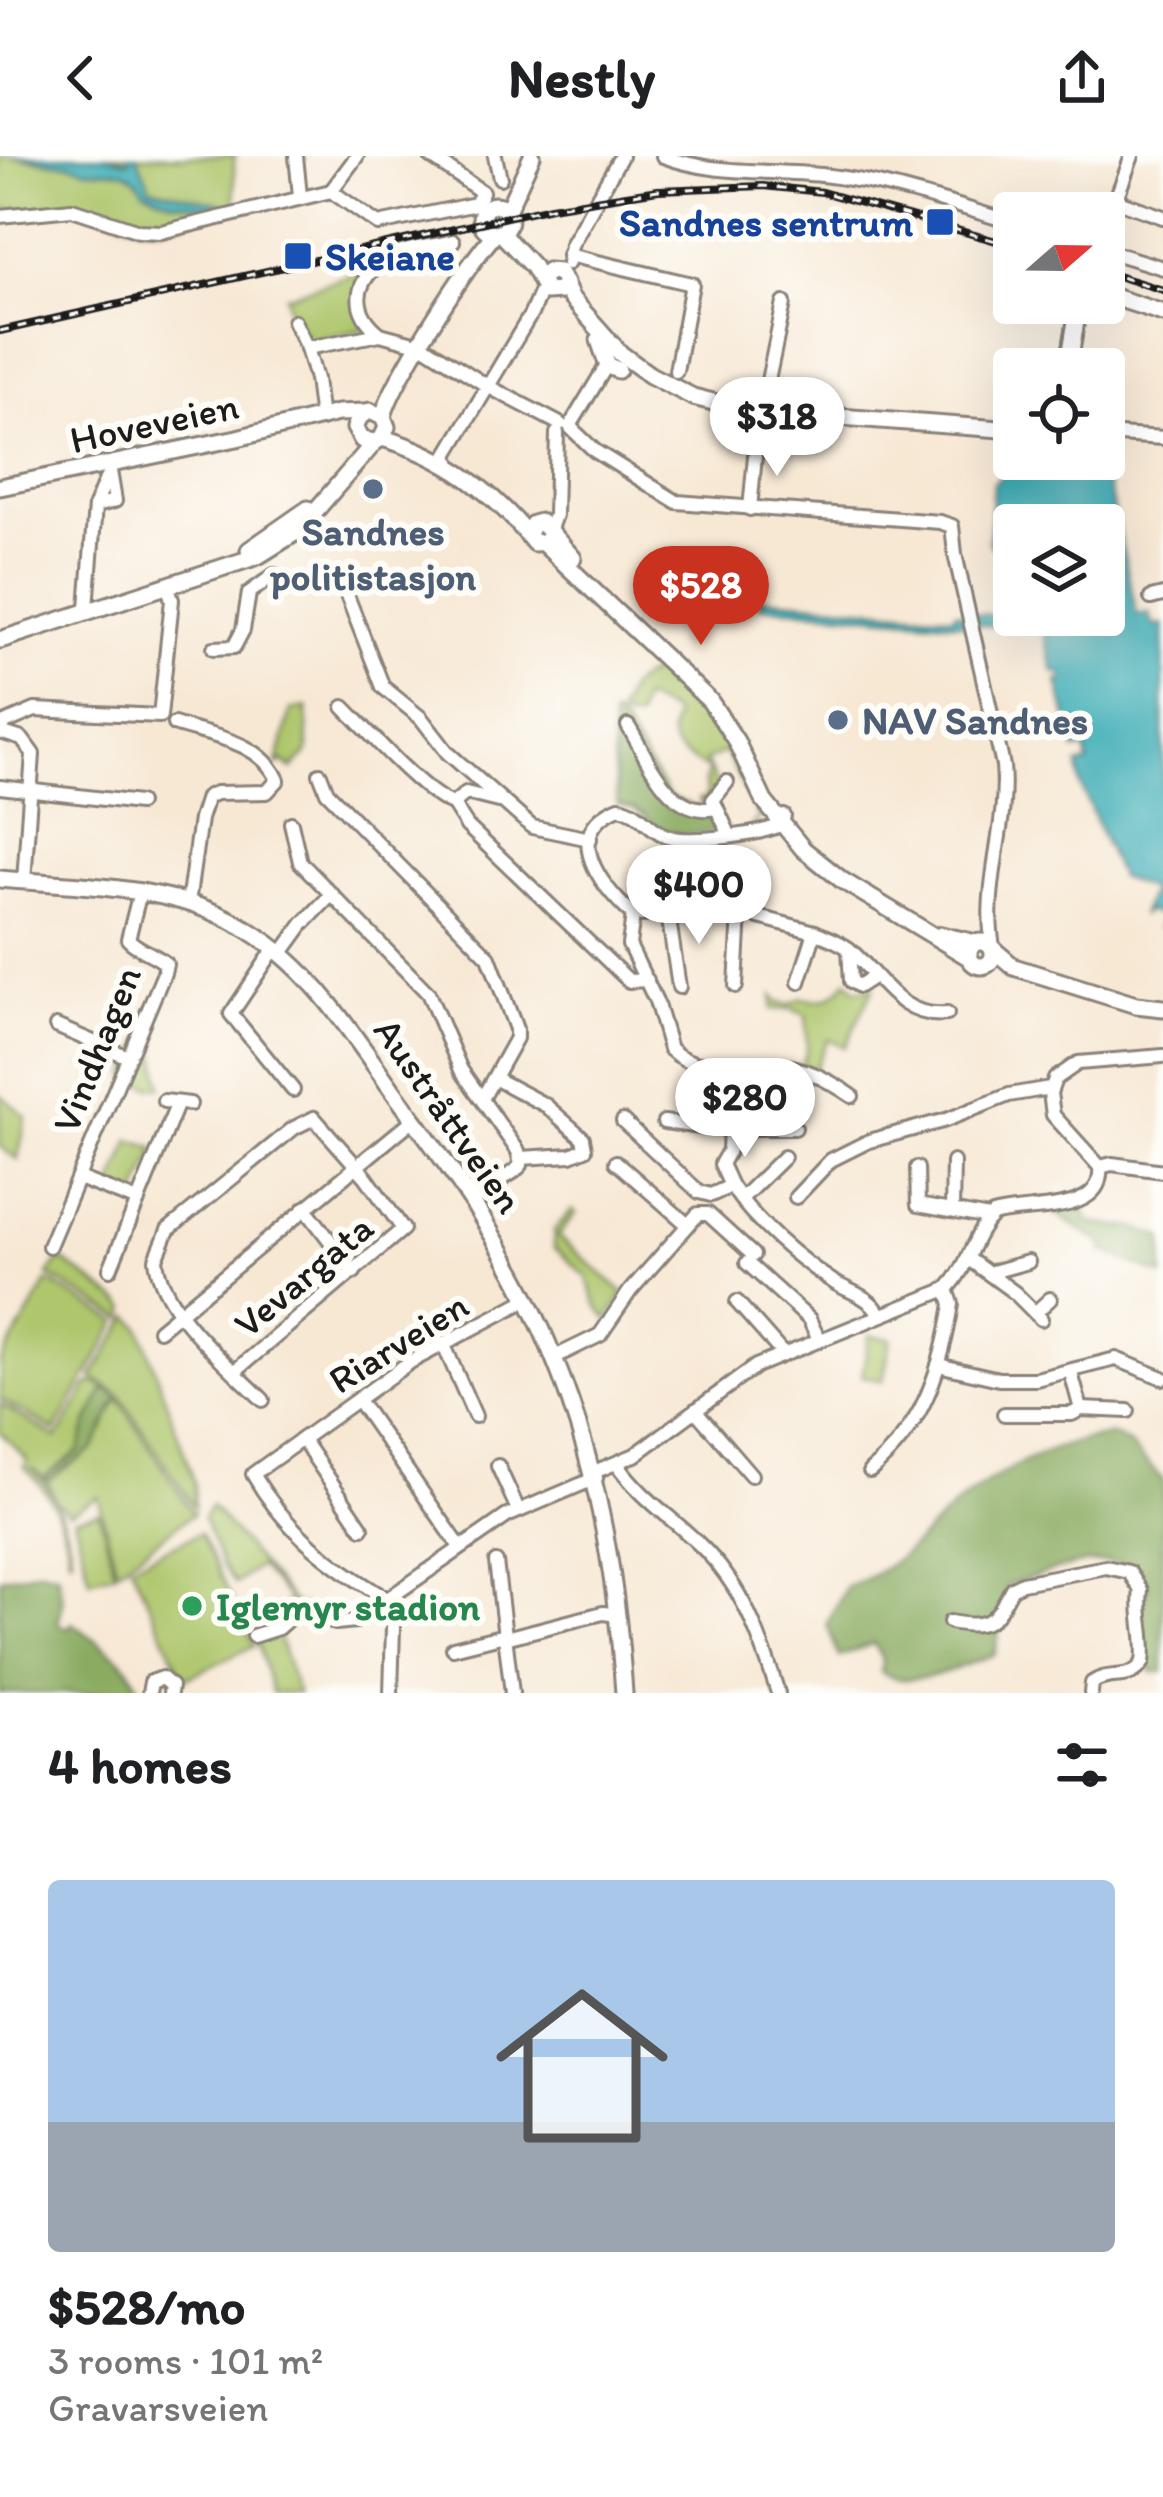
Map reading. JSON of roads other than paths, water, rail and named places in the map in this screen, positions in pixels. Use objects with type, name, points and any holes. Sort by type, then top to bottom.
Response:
[{"type":"main road","points":[[496,217],[522,156]]},
{"type":"main road","points":[[0,640],[204,574],[298,531],[377,424],[532,156]]},
{"type":"main road","points":[[496,217],[572,298],[615,360],[694,397],[760,411],[993,428]]},
{"type":"main road","points":[[1125,301],[1163,313]]},
{"type":"main road","name":"Hoveveien","points":[[0,487],[107,472],[338,413],[377,424]]},
{"type":"main road","points":[[258,553],[315,501],[352,453],[360,416],[450,456],[541,530],[704,694],[779,818],[830,861],[923,925],[1014,967],[1136,1005],[1163,1008]]},
{"type":"main road","name":"Hoveveien","points":[[321,419],[338,419],[357,432],[377,424]]},
{"type":"main road","points":[[377,424],[471,480],[541,530]]},
{"type":"main road","name":"Austråttveien","points":[[0,879],[140,892],[188,903],[240,925],[279,950],[327,999],[470,1199],[528,1299],[555,1357],[595,1475],[618,1615],[624,1693]]},
{"type":"main road","points":[[1017,976],[1163,1021]]},
{"type":"street","points":[[296,156],[300,196]]},
{"type":"street","points":[[0,216],[58,208],[81,210],[150,232],[331,190],[357,156]]},
{"type":"street","points":[[430,156],[496,217]]},
{"type":"street","points":[[495,156],[500,178]]},
{"type":"street","points":[[450,456],[553,283],[621,156]]},
{"type":"street","points":[[663,156],[716,171],[820,174],[895,185],[993,216]]},
{"type":"street","points":[[1118,192],[1132,156]]},
{"type":"street","points":[[331,190],[378,224],[476,204],[496,217]]},
{"type":"street","points":[[1125,204],[1163,217]]},
{"type":"street","points":[[380,334],[360,311],[358,296],[363,284],[388,258],[453,241]]},
{"type":"street","points":[[568,255],[692,284],[676,371]]},
{"type":"street","points":[[1125,256],[1163,268]]},
{"type":"street","points":[[750,508],[760,411],[784,303]]},
{"type":"street","points":[[294,321],[307,347],[321,419]]},
{"type":"street","points":[[307,347],[380,334],[424,346],[677,502],[952,526],[1004,778],[979,948]]},
{"type":"street","points":[[541,530],[556,499],[554,451],[563,430],[615,360]]},
{"type":"street","points":[[1125,435],[1163,438]]},
{"type":"street","points":[[87,608],[95,506],[115,501],[107,472]]},
{"type":"street","points":[[214,647],[234,647],[243,630],[249,593],[274,575],[262,568],[258,553]]},
{"type":"street","points":[[339,575],[382,688],[421,718],[448,753],[532,827],[590,839]]},
{"type":"street","points":[[0,729],[34,710],[160,716],[172,600],[168,587]]},
{"type":"street","points":[[344,707],[447,804],[466,793],[499,801]]},
{"type":"street","points":[[173,724],[240,745],[272,768],[278,780],[267,792],[207,797],[188,903]]},
{"type":"street","points":[[628,726],[673,796],[694,810],[717,808]]},
{"type":"street","points":[[0,729],[31,748],[24,881]]},
{"type":"street","points":[[320,774],[327,792],[489,957],[516,1029],[514,1045],[482,1099]]},
{"type":"street","points":[[727,782],[713,800],[729,834]]},
{"type":"street","points":[[0,788],[140,803]]},
{"type":"street","points":[[453,804],[467,826],[628,981],[646,980]]},
{"type":"street","points":[[779,818],[752,834],[673,838],[658,832],[643,815],[619,807],[597,821],[590,858],[597,877],[633,915],[740,912],[782,920],[849,949],[901,1003],[933,1016],[947,1014]]},
{"type":"street","points":[[291,823],[300,862],[419,981],[436,1006],[440,1033],[461,1070],[521,1158]]},
{"type":"street","name":"Vindhagen","points":[[49,1246],[166,964],[128,939],[140,892]]},
{"type":"street","points":[[293,1090],[231,1014],[279,950],[332,894]]},
{"type":"street","points":[[736,986],[740,912]]},
{"type":"street","points":[[668,913],[679,987]]},
{"type":"street","points":[[633,915],[629,945],[670,1049],[686,1062],[706,1066],[787,1066],[819,1076],[851,1096]]},
{"type":"street","points":[[979,948],[984,923]]},
{"type":"street","points":[[799,982],[815,932]]},
{"type":"street","points":[[979,948],[1017,976]]},
{"type":"street","points":[[56,1026],[128,1057]]},
{"type":"street","points":[[917,1168],[916,1203],[952,1211],[989,1218],[1082,1201],[1097,1189],[1100,1167],[1053,1115],[1050,1088],[1062,1070],[1078,1063],[1163,1056]]},
{"type":"street","points":[[496,1079],[548,1108],[584,1138],[585,1149],[571,1155],[521,1158]]},
{"type":"street","points":[[796,1197],[831,1160],[869,1141],[946,1120],[1009,1095],[1050,1088]]},
{"type":"street","points":[[110,1269],[177,1103]]},
{"type":"street","points":[[263,1400],[180,1312],[155,1264],[168,1229],[309,1118],[320,1124],[356,1166]]},
{"type":"street","points":[[159,1330],[414,1119]]},
{"type":"street","points":[[623,1121],[699,1192],[711,1195],[731,1186]]},
{"type":"street","points":[[664,1122],[795,1128]]},
{"type":"street","points":[[730,1127],[729,1150],[721,1164],[741,1199],[817,1268],[871,1302],[880,1315]]},
{"type":"street","points":[[741,1199],[784,1157]]},
{"type":"street","points":[[470,1199],[515,1171],[521,1158]]},
{"type":"street","points":[[616,1162],[688,1225]]},
{"type":"street","points":[[952,1211],[953,1162]]},
{"type":"street","points":[[1100,1167],[1112,1164],[1163,1171]]},
{"type":"street","name":"Vevargata","points":[[235,1371],[400,1233],[403,1226],[356,1166]]},
{"type":"street","name":"Vindhagen","points":[[78,1178],[138,1201]]},
{"type":"street","points":[[305,1208],[354,1272]]},
{"type":"street","points":[[555,1357],[601,1335],[630,1291],[698,1214],[708,1214],[808,1319],[819,1340]]},
{"type":"street","points":[[253,1636],[278,1628],[295,1613],[352,1623],[518,1510],[617,1464],[741,1375],[947,1289],[970,1260],[989,1218]]},
{"type":"street","points":[[970,1260],[1038,1316],[1050,1299]]},
{"type":"street","points":[[988,1273],[1028,1262]]},
{"type":"street","points":[[870,1471],[914,1425],[938,1365],[952,1304],[947,1289]]},
{"type":"street","name":"Riarveien","points":[[391,1597],[309,1546],[284,1520],[253,1474],[443,1343],[528,1299]]},
{"type":"street","points":[[737,1301],[783,1354]]},
{"type":"street","points":[[443,1343],[475,1416]]},
{"type":"street","points":[[1100,1345],[1104,1362]]},
{"type":"street","points":[[938,1365],[999,1379],[1036,1379],[1116,1360],[1163,1378]]},
{"type":"street","points":[[1071,1373],[1081,1409]]},
{"type":"street","points":[[358,1400],[460,1547]]},
{"type":"street","points":[[1004,1414],[1072,1414],[1081,1409],[1128,1412]]},
{"type":"street","points":[[695,1410],[752,1475]]},
{"type":"street","name":"Riarveien","points":[[302,1439],[362,1528]]},
{"type":"street","points":[[617,1464],[640,1493],[699,1544],[737,1590],[756,1626],[778,1693]]},
{"type":"street","points":[[498,1466],[518,1510]]},
{"type":"street","points":[[496,1562],[512,1693]]},
{"type":"street","points":[[950,1622],[988,1622],[1004,1610],[1012,1588],[1022,1583],[1106,1567],[1129,1572],[1142,1590],[1138,1612],[1143,1662],[1134,1673],[1100,1677],[1092,1683],[1091,1693]]},
{"type":"street","points":[[391,1597],[391,1693]]},
{"type":"street","points":[[453,1648],[603,1613],[618,1615]]},
{"type":"street","points":[[149,1693],[151,1682],[162,1678],[168,1681],[171,1693]]},
{"type":"water","points":[[12,156],[104,156],[129,161],[128,156],[137,156],[150,187],[229,206],[220,209],[170,201],[144,190],[121,171]]},
{"type":"water","points":[[997,480],[1107,480],[1112,504],[993,504],[993,547],[989,543],[993,484]]},
{"type":"water","points":[[1125,562],[1137,615],[1149,613],[1153,626],[1163,625],[1163,929],[1159,928],[1162,916],[1146,911],[1140,916],[1151,890],[1119,877],[1080,783],[1078,765],[1088,763],[1085,749],[1075,750],[1058,681],[1063,673],[1054,672],[1045,636],[1125,636]]},
{"type":"water","points":[[760,598],[954,616],[955,612],[993,615],[993,626],[759,606]]},
{"type":"railway","points":[[0,331],[551,207],[658,190],[763,186],[822,192],[993,240]]},
{"type":"railway","points":[[1125,278],[1163,290]]},
{"type":"place","name":"Sandnes sentrum","points":[[940,222]]},
{"type":"place","name":"Skeiane","points":[[298,256]]},
{"type":"place","name":"Sandnes politistasjon","points":[[373,489]]},
{"type":"place","name":"NAV Sandnes","points":[[838,720]]},
{"type":"place","name":"Iglemyr stadion","points":[[192,1606]]}]
